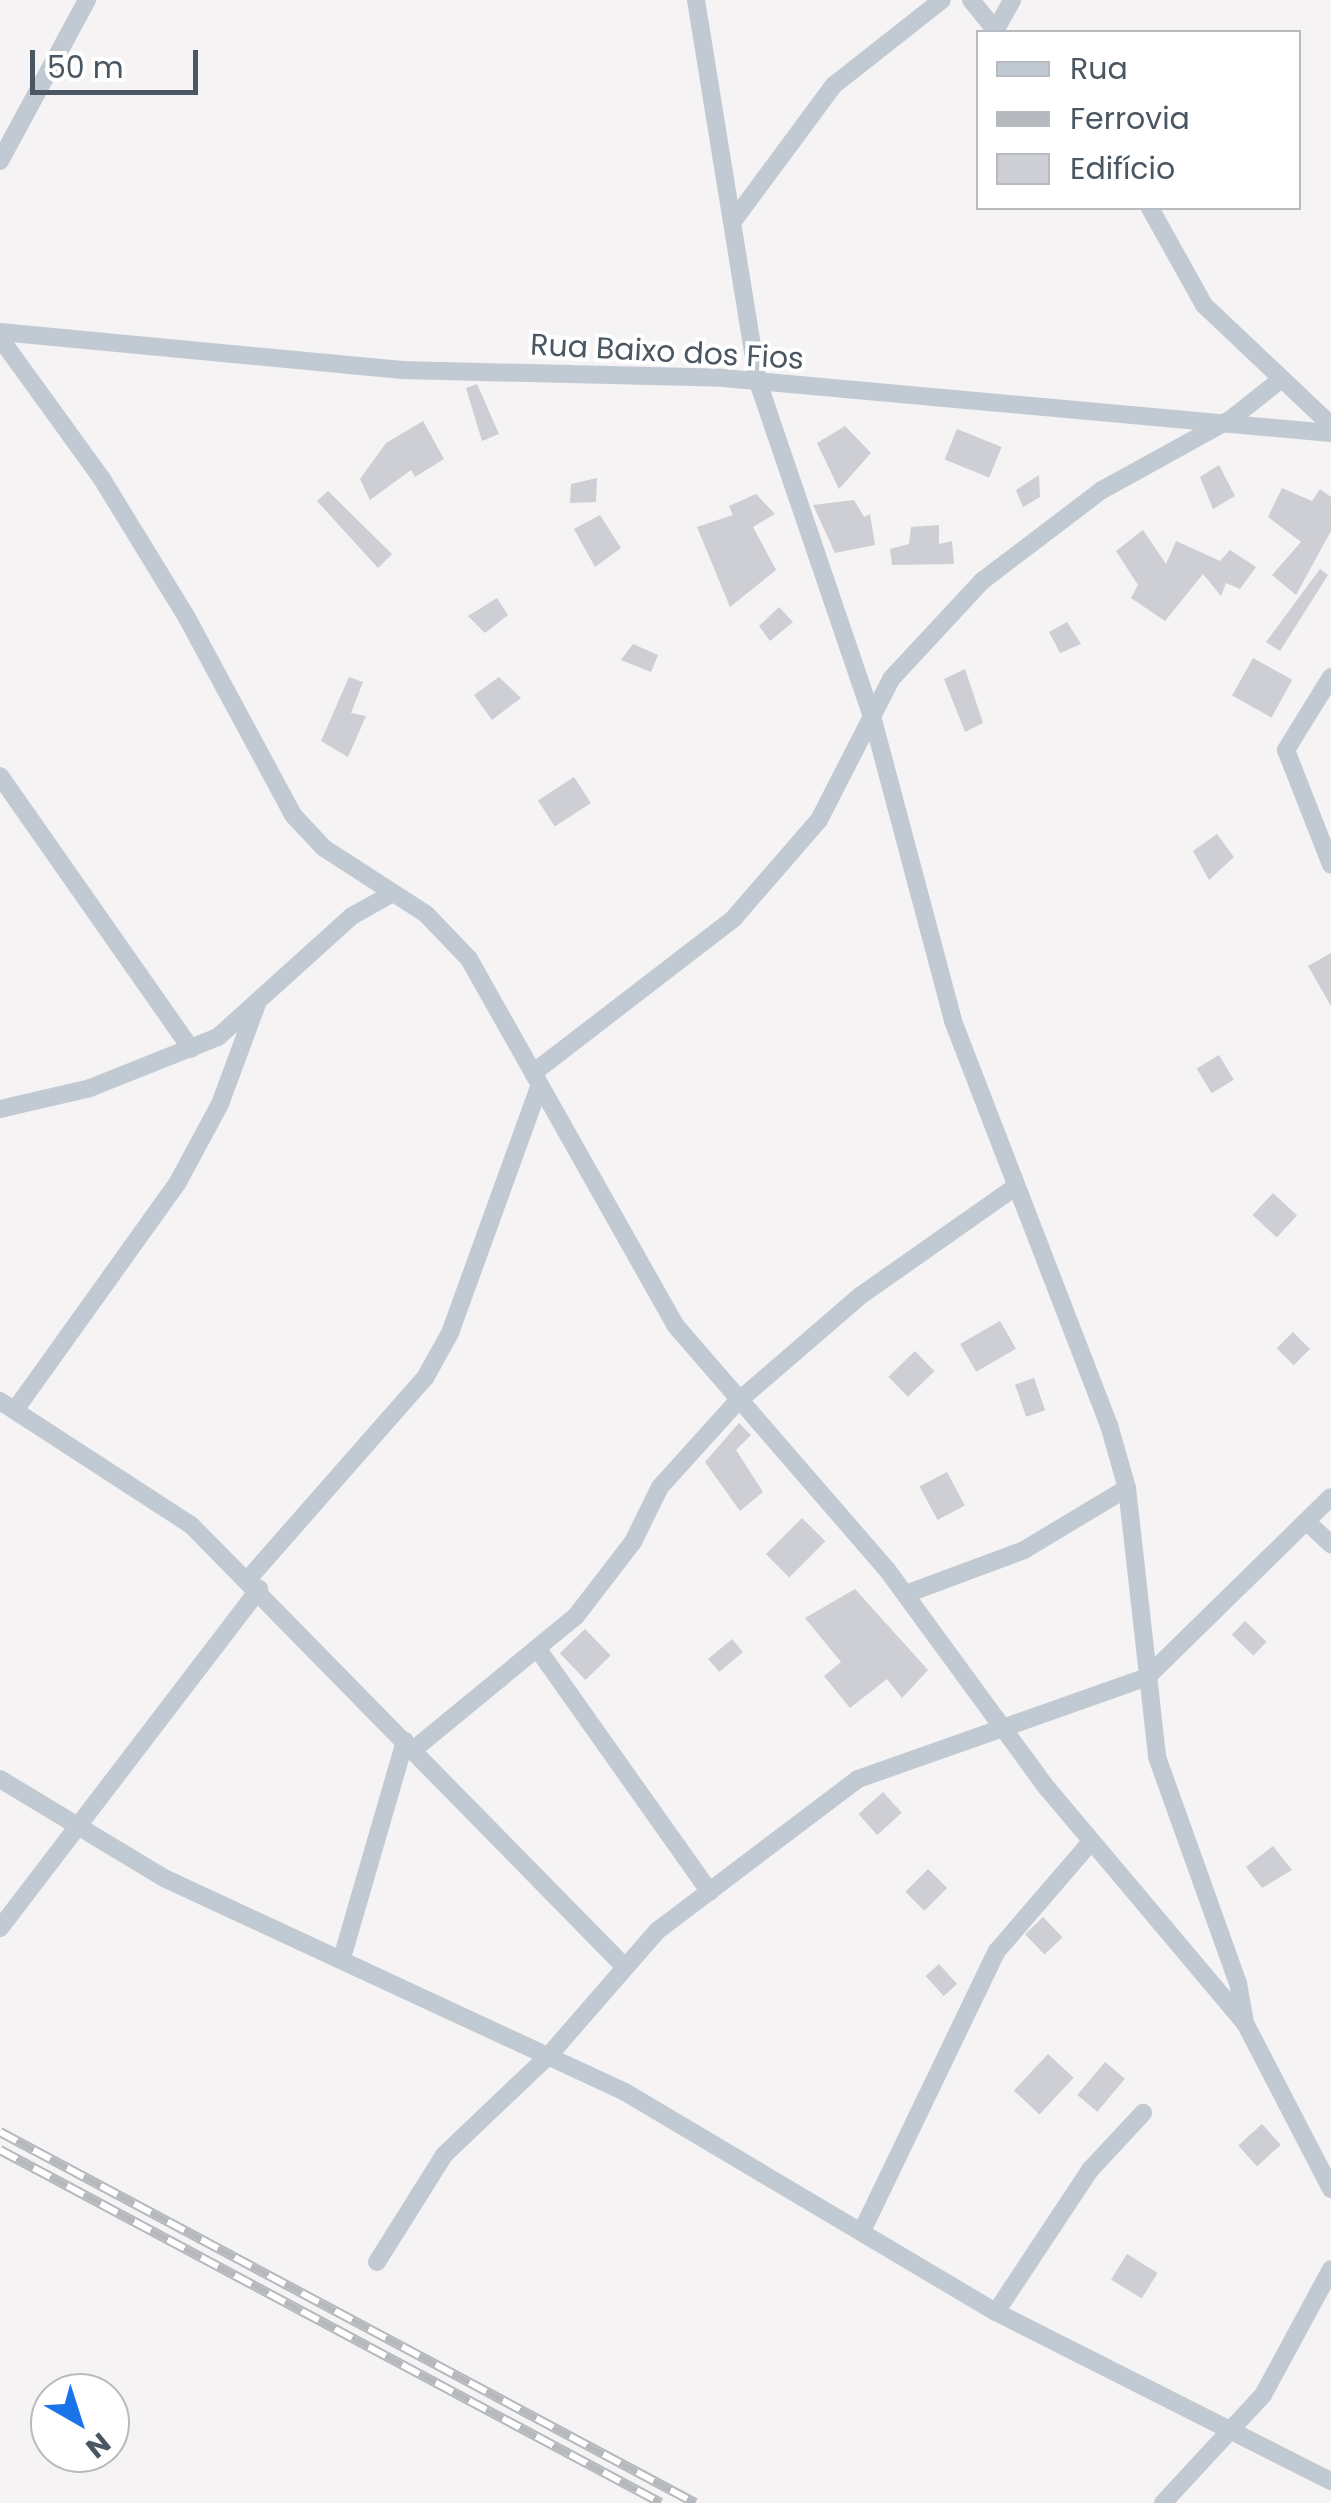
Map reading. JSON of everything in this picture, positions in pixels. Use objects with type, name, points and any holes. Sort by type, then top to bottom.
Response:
[{"type":"street","points":[[0,162],[87,0]]},
{"type":"street","points":[[696,0],[758,382],[872,716],[953,1021],[1128,1488],[1157,1757],[1238,1983],[1244,2023]]},
{"type":"street","points":[[734,220],[834,86],[942,0]]},
{"type":"street","points":[[971,0],[994,30]]},
{"type":"street","points":[[997,30],[1012,0]]},
{"type":"street","points":[[1151,210],[1204,305],[1279,381],[1331,425]]},
{"type":"street","points":[[0,335],[158,570],[292,816],[324,848],[393,892],[469,959],[675,1325],[736,1403],[906,1594],[1001,1728],[1090,1843],[1244,2023],[1331,2188]]},
{"type":"street","name":"Rua Baixo dos Fios","points":[[0,335],[402,370],[758,382],[1231,418],[1331,432]]},
{"type":"street","points":[[0,1928],[83,1828],[254,1583],[425,1378],[450,1333],[536,1080],[734,918],[820,820],[872,716],[927,638],[1020,548],[1124,476],[1231,418],[1279,381]]},
{"type":"street","points":[[1331,677],[1286,750],[1331,865]]},
{"type":"street","points":[[0,776],[191,1049]]},
{"type":"street","points":[[0,1109],[90,1088],[191,1049],[257,1004],[352,916],[393,892]]},
{"type":"street","points":[[257,1004],[220,1104],[178,1182],[8,1405],[144,1487],[254,1583],[622,1964]]},
{"type":"street","points":[[342,1958],[409,1746],[537,1648],[610,1579],[660,1486],[736,1403],[860,1296],[1015,1187]]},
{"type":"street","points":[[906,1594],[1024,1550],[1128,1488]]},
{"type":"street","points":[[376,2262],[444,2156],[551,2054],[622,1964],[710,1892],[858,1779],[1147,1677],[1331,1497]]},
{"type":"street","points":[[1306,1522],[1331,1544]]},
{"type":"street","points":[[537,1648],[710,1892]]},
{"type":"street","points":[[0,1779],[164,1878],[551,2054],[996,2312],[1235,2427],[1331,2482]]},
{"type":"street","points":[[862,2231],[997,1950],[1090,1843]]},
{"type":"street","points":[[996,2312],[1090,2170],[1143,2113]]},
{"type":"street","points":[[1163,2503],[1235,2427],[1283,2362],[1331,2270]]},
{"type":"building","points":[[477,384],[499,434],[482,441],[466,388]]},
{"type":"building","points":[[423,421],[444,459],[415,477],[411,470],[370,500],[360,479],[386,443]]},
{"type":"building","points":[[845,426],[871,453],[839,489],[817,443]]},
{"type":"building","points":[[957,429],[1002,447],[989,478],[945,460]]},
{"type":"building","points":[[1219,465],[1235,496],[1213,509],[1200,477]]},
{"type":"building","points":[[1039,475],[1040,497],[1023,507],[1016,490]]},
{"type":"building","points":[[597,478],[596,502],[570,503],[571,484]]},
{"type":"building","points":[[1282,488],[1312,501],[1320,489],[1331,497],[1331,531],[1296,595],[1272,575],[1301,542],[1268,517]]},
{"type":"building","points":[[328,491],[392,554],[378,568],[317,501]]},
{"type":"building","points":[[756,494],[775,514],[753,527],[776,570],[730,607],[697,527],[733,515],[729,506]]},
{"type":"building","points":[[854,500],[864,517],[870,514],[875,545],[835,553],[813,505]]},
{"type":"building","points":[[600,515],[621,548],[595,567],[574,529]]},
{"type":"building","points":[[939,525],[939,544],[952,541],[954,564],[892,565],[890,549],[909,544],[911,527]]},
{"type":"building","points":[[1143,530],[1166,564],[1176,541],[1220,561],[1230,550],[1256,567],[1240,589],[1226,583],[1221,596],[1203,574],[1165,621],[1131,598],[1138,585],[1116,551]]},
{"type":"building","points":[[1320,569],[1328,575],[1280,651],[1266,642]]},
{"type":"building","points":[[497,598],[508,615],[485,633],[468,616]]},
{"type":"building","points":[[779,607],[793,622],[770,641],[759,626]]},
{"type":"building","points":[[1067,622],[1081,644],[1060,653],[1049,632]]},
{"type":"building","points":[[633,644],[658,655],[651,672],[621,660]]},
{"type":"building","points":[[1253,658],[1292,680],[1272,717],[1232,696]]},
{"type":"building","points":[[965,669],[983,723],[965,732],[944,679]]},
{"type":"building","points":[[349,677],[363,682],[351,713],[366,716],[348,757],[321,741]]},
{"type":"building","points":[[499,677],[521,698],[492,720],[474,695]]},
{"type":"building","points":[[574,777],[591,803],[555,826],[538,800]]},
{"type":"building","points":[[1217,834],[1234,857],[1209,880],[1193,851]]},
{"type":"building","points":[[1331,953],[1331,1006],[1308,966]]},
{"type":"building","points":[[1219,1055],[1234,1080],[1212,1093],[1197,1068]]},
{"type":"building","points":[[1273,1193],[1297,1216],[1277,1237],[1253,1215]]},
{"type":"building","points":[[1000,1321],[1016,1349],[976,1372],[960,1344]]},
{"type":"building","points":[[1293,1332],[1310,1349],[1294,1365],[1277,1348]]},
{"type":"building","points":[[915,1351],[934,1371],[908,1397],[888,1377]]},
{"type":"building","points":[[1034,1378],[1045,1410],[1026,1417],[1015,1385]]},
{"type":"building","points":[[739,1423],[751,1435],[736,1450],[763,1492],[740,1511],[705,1462]]},
{"type":"building","points":[[947,1472],[965,1506],[937,1520],[920,1487]]},
{"type":"building","points":[[802,1518],[825,1541],[789,1577],[766,1554]]},
{"type":"building","points":[[855,1589],[928,1670],[902,1698],[887,1679],[850,1708],[824,1676],[841,1662],[805,1618]]},
{"type":"building","points":[[1245,1621],[1267,1642],[1253,1656],[1232,1635]]},
{"type":"building","points":[[585,1629],[611,1656],[586,1680],[560,1653]]},
{"type":"building","points":[[732,1639],[743,1652],[719,1672],[708,1659]]},
{"type":"building","points":[[883,1792],[902,1813],[877,1835],[858,1814]]},
{"type":"building","points":[[1273,1846],[1292,1870],[1262,1888],[1246,1867]]},
{"type":"building","points":[[928,1869],[947,1888],[924,1911],[905,1892]]},
{"type":"building","points":[[1043,1917],[1062,1937],[1044,1955],[1025,1934]]},
{"type":"building","points":[[939,1964],[957,1984],[944,1996],[926,1976]]},
{"type":"building","points":[[1048,2054],[1074,2078],[1039,2114],[1014,2091]]},
{"type":"building","points":[[1105,2062],[1125,2079],[1097,2112],[1077,2095]]},
{"type":"building","points":[[1262,2124],[1281,2145],[1257,2166],[1238,2145]]},
{"type":"building","points":[[1127,2254],[1158,2273],[1142,2299],[1111,2279]]},
{"type":"railway","points":[[0,2132],[695,2503]]},
{"type":"railway","points":[[0,2150],[661,2503]]}]
